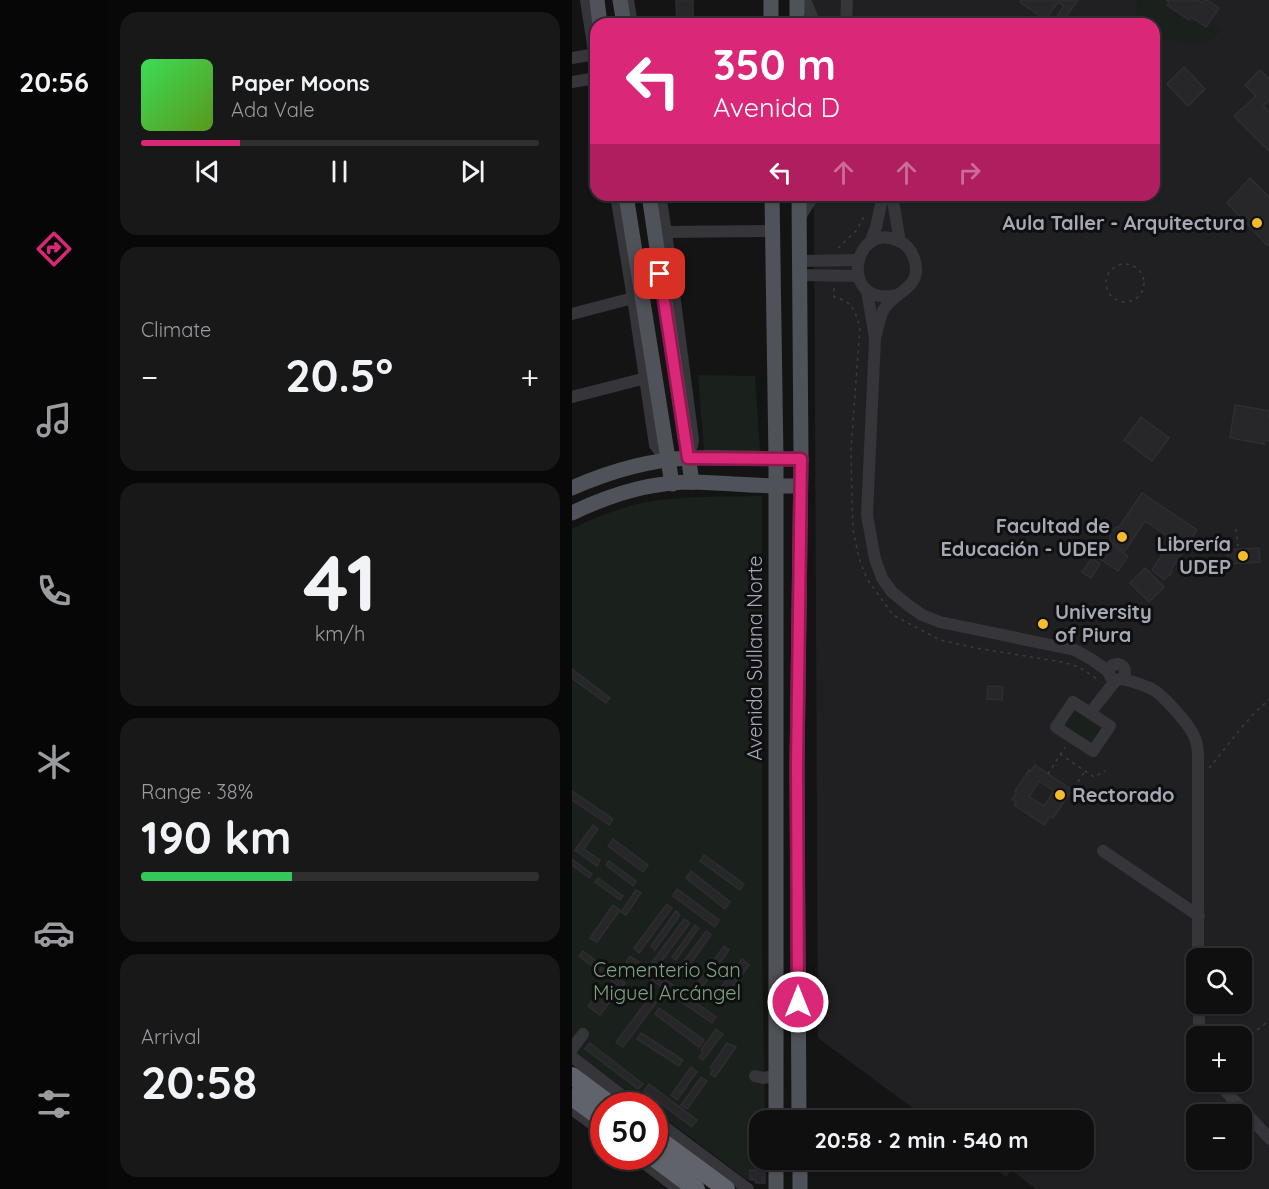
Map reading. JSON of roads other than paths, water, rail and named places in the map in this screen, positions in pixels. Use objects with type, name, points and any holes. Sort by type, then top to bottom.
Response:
[{"type":"highway","points":[[572,1076],[593,1092]]},
{"type":"highway","points":[[572,1097],[590,1110]]},
{"type":"highway","points":[[668,1147],[726,1189]]},
{"type":"highway","points":[[668,1168],[696,1189]]},
{"type":"main road","points":[[597,0],[599,18]]},
{"type":"main road","points":[[620,0],[623,18]]},
{"type":"main road","points":[[771,0],[771,18]]},
{"type":"main road","points":[[797,0],[797,18]]},
{"type":"main road","points":[[627,201],[672,484]]},
{"type":"main road","points":[[650,201],[692,482]]},
{"type":"main road","name":"Avenida Sullana Norte","points":[[772,201],[776,459],[776,1110]]},
{"type":"main road","points":[[799,201],[801,459],[797,766],[799,1110]]},
{"type":"main road","points":[[572,488],[610,473],[688,458],[801,459]]},
{"type":"main road","points":[[572,513],[616,495],[672,484],[692,482],[775,487],[800,486]]},
{"type":"main road","points":[[776,1170],[776,1189]]},
{"type":"main road","points":[[800,1170],[800,1189]]},
{"type":"street","points":[[586,0],[590,23]]},
{"type":"street","points":[[628,0],[631,18]]},
{"type":"street","points":[[805,0],[812,18]]},
{"type":"street","points":[[846,0],[846,18]]},
{"type":"street","points":[[572,58],[590,58]]},
{"type":"street","points":[[572,82],[590,79]]},
{"type":"street","points":[[617,201],[655,445],[667,461]]},
{"type":"street","points":[[661,201],[693,440],[688,458]]},
{"type":"street","points":[[800,217],[810,201]]},
{"type":"street","points":[[870,243],[882,201]]},
{"type":"street","points":[[893,201],[900,242]]},
{"type":"street","points":[[666,232],[772,231]]},
{"type":"street","points":[[885,238],[900,242],[911,252],[914,260],[916,269],[910,285],[904,291],[888,297],[867,290],[858,276],[857,260],[862,250],[877,239],[885,238]]},
{"type":"street","points":[[800,268],[857,260]]},
{"type":"street","points":[[800,268],[858,276]]},
{"type":"street","points":[[867,290],[875,339],[867,515],[875,559],[882,578],[892,592],[922,615],[940,622],[1075,650],[1091,659],[1108,663],[1113,677]]},
{"type":"street","points":[[875,339],[883,310],[896,295]]},
{"type":"street","points":[[572,314],[633,298]]},
{"type":"street","points":[[572,397],[646,378]]},
{"type":"street","points":[[1113,677],[1153,690],[1181,717],[1193,733],[1197,744],[1198,948]]},
{"type":"street","points":[[1090,714],[1113,677]]},
{"type":"street","points":[[1103,851],[1199,916]]},
{"type":"street","points":[[572,1049],[583,1034]]},
{"type":"street","points":[[572,1057],[618,1092]]},
{"type":"street","points":[[755,1076],[763,1078],[776,1076]]},
{"type":"street","points":[[1226,1092],[1270,1139]]},
{"type":"street","points":[[572,1109],[590,1122]]},
{"type":"street","points":[[668,1129],[748,1189]]},
{"type":"street","points":[[653,1170],[678,1189]]},
{"type":"place","name":"Aula Taller - Arquitectura","points":[[1257,223]]},
{"type":"place","name":"Facultad de Educación - UDEP","points":[[1122,537]]},
{"type":"place","name":"Librería UDEP","points":[[1243,556]]},
{"type":"place","name":"University of Piura","points":[[1043,624]]},
{"type":"place","name":"Rectorado","points":[[1060,795]]},
{"type":"park label","name":"Cementerio San Miguel Arcángel","points":[[667,982]]}]
